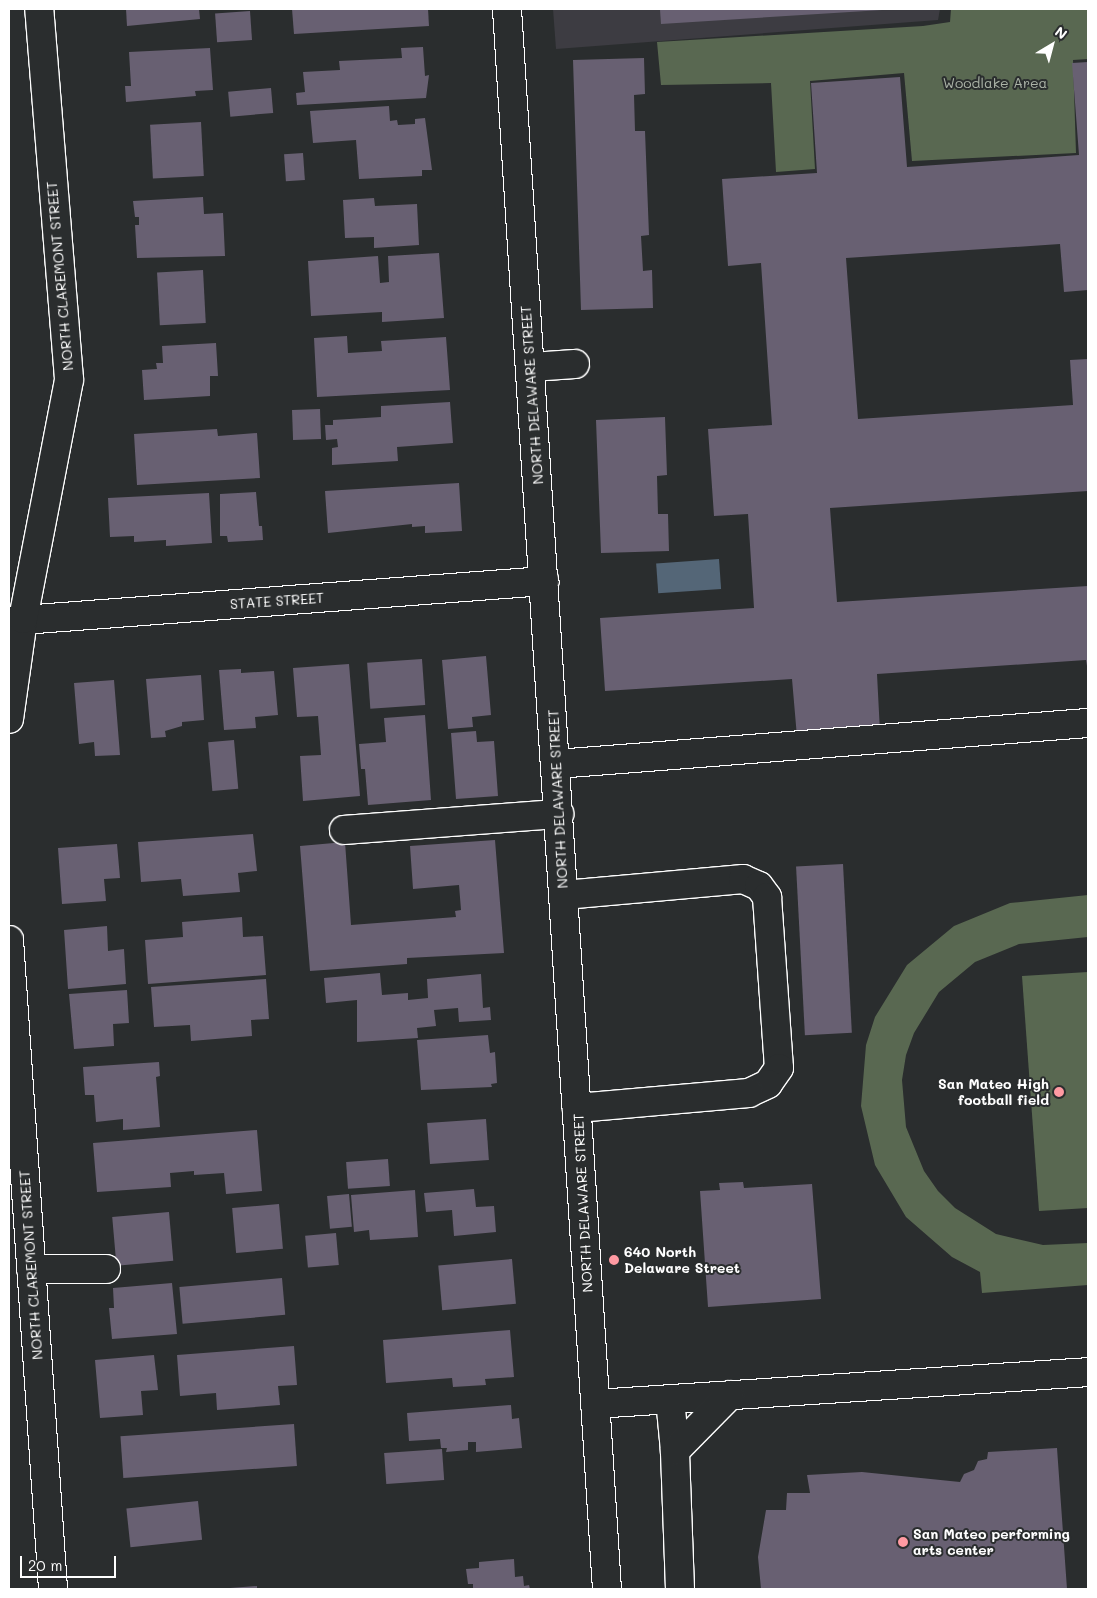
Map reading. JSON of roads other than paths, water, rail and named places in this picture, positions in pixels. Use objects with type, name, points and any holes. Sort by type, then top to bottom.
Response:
[{"type":"street","name":"NORTH CLAREMONT STREET","points":[[9,719],[16,620],[69,379],[39,9]]},
{"type":"street","name":"NORTH DELAWARE STREET","points":[[507,9],[607,1589]]},
{"type":"street","points":[[530,367],[574,364]]},
{"type":"street","name":"STATE STREET","points":[[16,620],[544,581]]},
{"type":"street","points":[[556,764],[1088,723]]},
{"type":"street","points":[[344,830],[559,814]]},
{"type":"street","points":[[564,895],[744,880],[759,886],[767,898],[780,1068],[768,1084],[749,1093],[577,1108]]},
{"type":"street","name":"NORTH CLAREMONT STREET","points":[[9,940],[19,1226],[32,1269],[53,1589]]},
{"type":"street","points":[[32,1269],[106,1269]]},
{"type":"street","points":[[595,1404],[1088,1372]]},
{"type":"street","points":[[675,1451],[730,1395]]},
{"type":"street","points":[[670,1399],[675,1451],[680,1589]]},
{"type":"water","points":[[719,559],[721,589],[658,593],[656,563]]},
{"type":"place","name":"San Mateo High football field","points":[[1059,1092]]},
{"type":"place","name":"640 North Delaware Street","points":[[614,1260]]},
{"type":"place","name":"San Mateo performing arts center","points":[[903,1542]]},
{"type":"park label","name":"Woodlake Area","points":[[995,83]]}]
